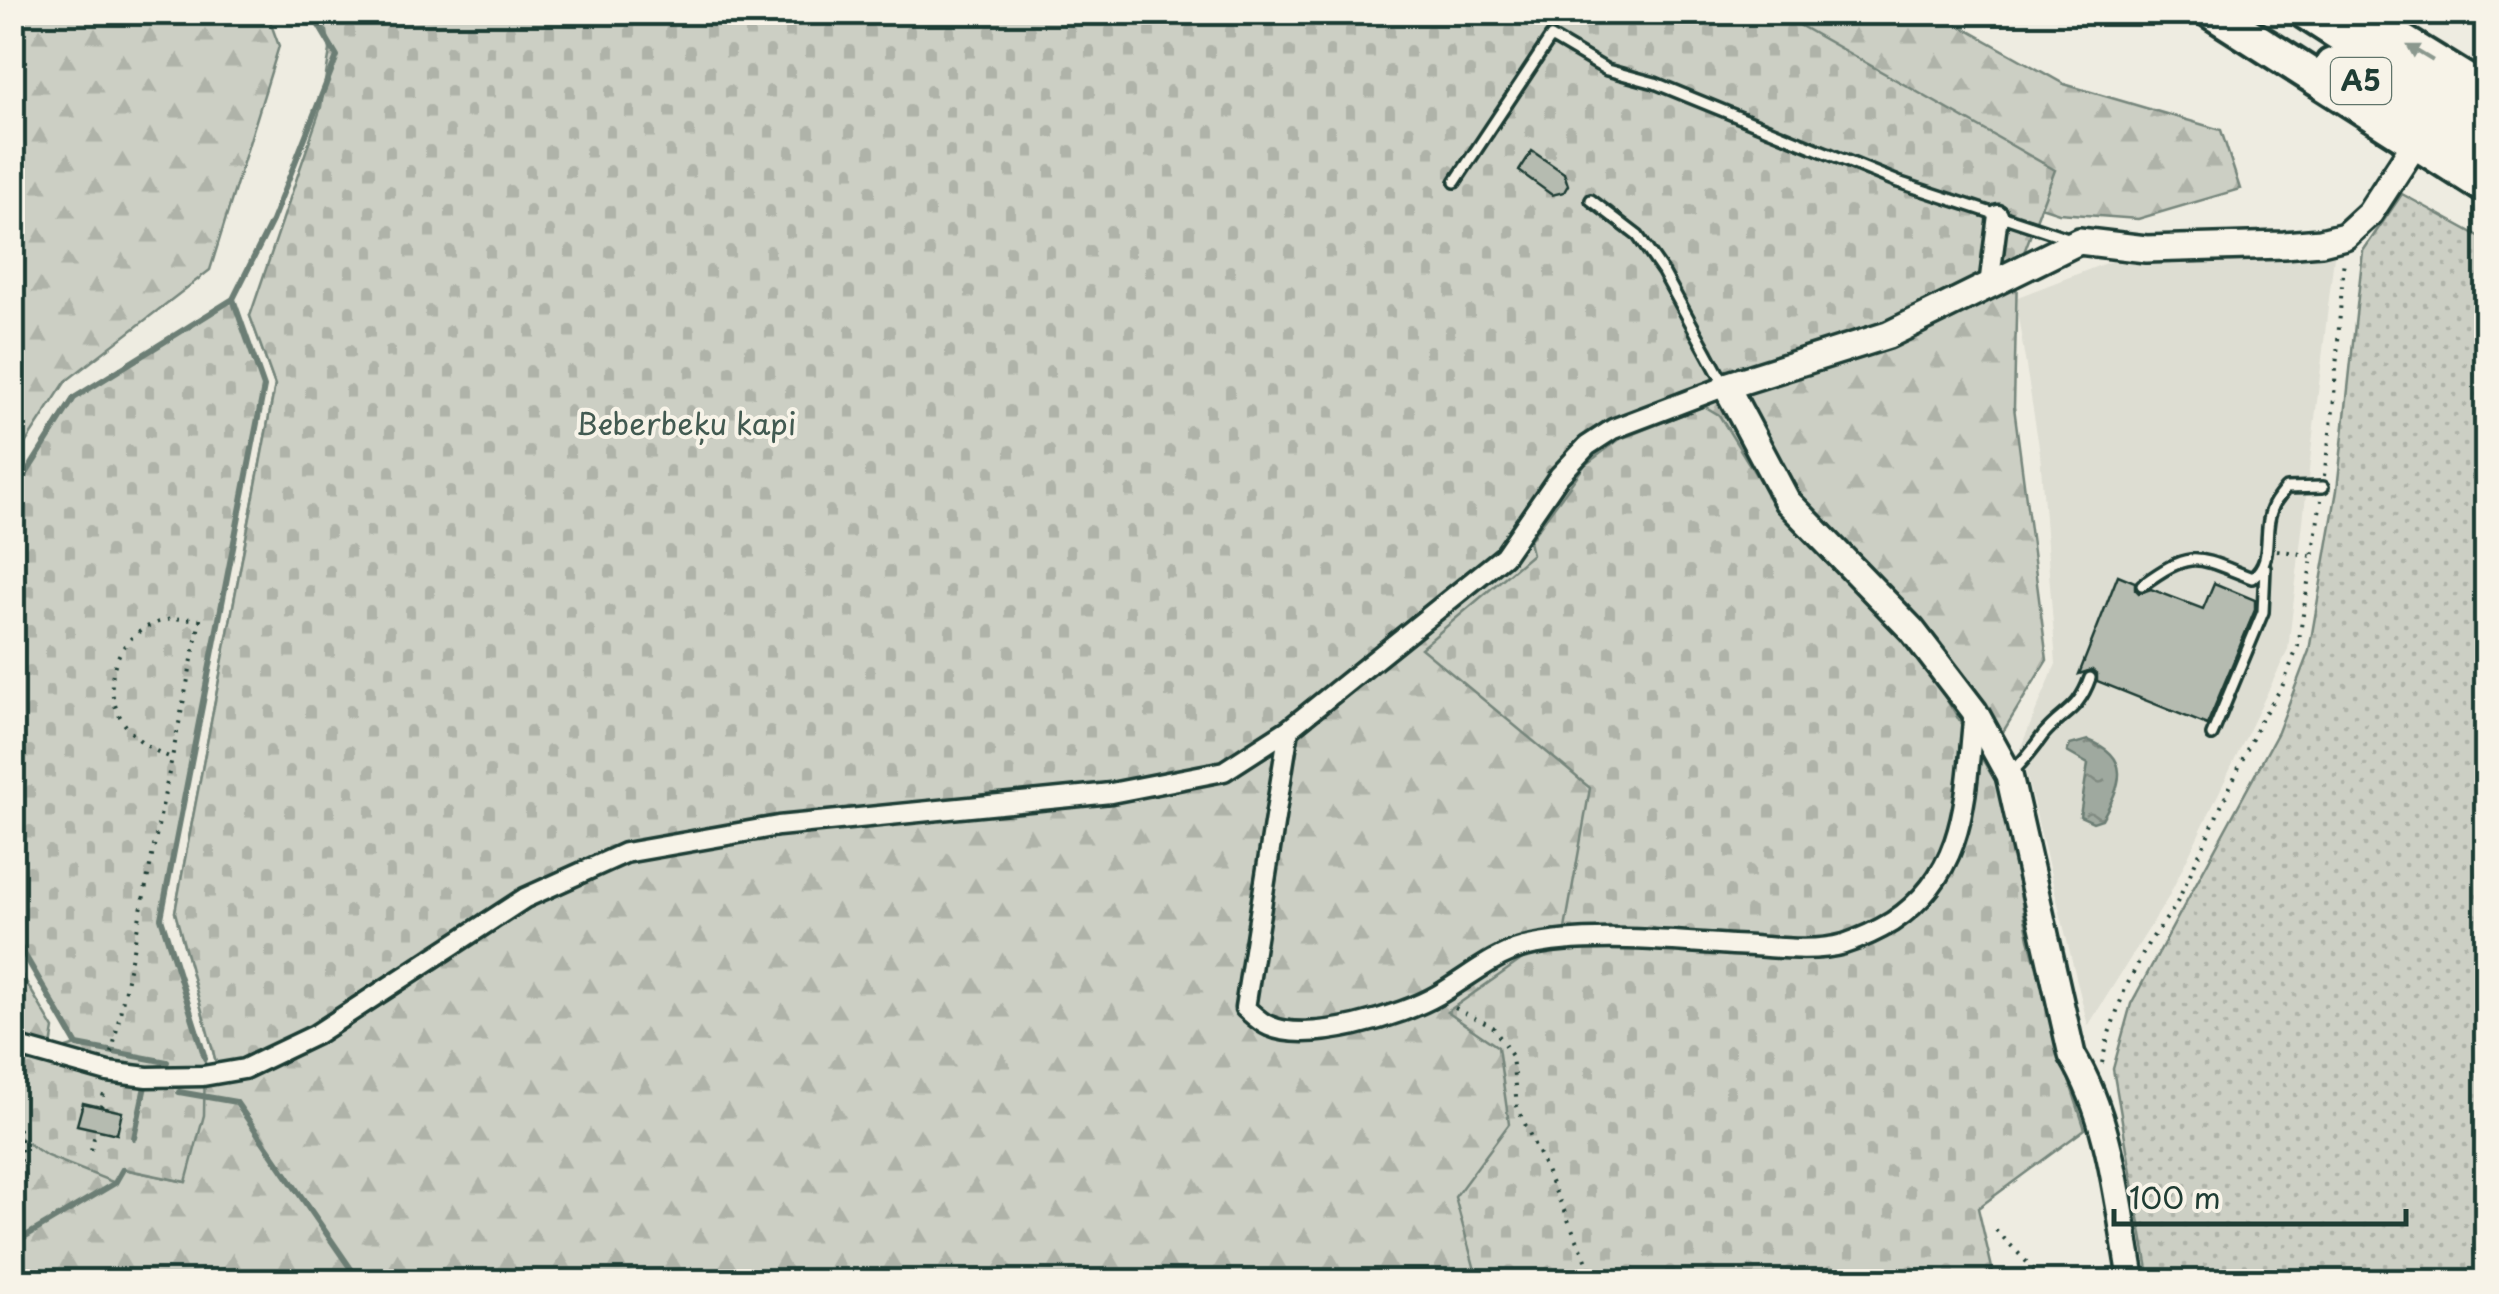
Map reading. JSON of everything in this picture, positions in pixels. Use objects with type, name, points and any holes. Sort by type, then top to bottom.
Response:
[{"type":"highway","points":[[2212,12],[2486,187]]},
{"type":"highway","name":"A5","points":[[2236,12],[2486,150]]},
{"type":"highway","name":"A5","points":[[2304,12],[2486,128]]},
{"type":"highway","points":[[2354,12],[2486,93]]},
{"type":"street","points":[[12,1045],[108,1072],[146,1076],[203,1076],[244,1069],[315,1035],[525,898],[625,853],[778,826],[1111,793],[1224,770],[1289,729],[1504,556],[1560,476],[1588,446],[1612,429],[1726,386],[1888,335],[2078,241],[2146,250],[2284,246],[2345,236],[2370,213],[2416,142]]},
{"type":"street","points":[[1988,286],[1998,215]]},
{"type":"street","points":[[1726,386],[1787,501],[1912,630],[1974,712],[2009,775],[2072,1055],[2090,1084],[2100,1121],[2132,1282]]},
{"type":"street","points":[[1289,729],[1245,1008],[1270,1027],[1308,1031],[1367,1024],[1433,998],[1505,954],[1526,946],[1608,940],[1782,948],[1841,945],[1890,923],[1940,878],[1954,849],[1963,812],[1974,712]]},
{"type":"lane","points":[[1455,182],[1551,36],[1607,70],[1655,83],[1898,182],[2078,241]]},
{"type":"lane","points":[[1591,200],[1638,236],[1663,272],[1726,386]]},
{"type":"lane","points":[[2212,735],[2263,612],[2271,509],[2286,488],[2323,487]]},
{"type":"lane","points":[[2142,585],[2173,562],[2199,557],[2252,578],[2261,571],[2266,553]]},
{"type":"lane","points":[[2009,775],[2031,755],[2044,735],[2080,703],[2090,678]]},
{"type":"path","points":[[2266,553],[2312,556]]},
{"type":"path","points":[[110,1064],[200,620],[182,617],[166,619],[137,633],[120,654],[112,684],[119,718],[130,734],[157,753],[172,758]]},
{"type":"path","points":[[1433,998],[1493,1028],[1512,1056],[1517,1106],[1596,1282]]},
{"type":"path","points":[[12,1181],[22,1155],[18,1121]]},
{"type":"path","points":[[92,1150],[96,1130]]},
{"type":"path","points":[[1996,1230],[2046,1282]]},
{"type":"shaded area","points":[[2334,256],[2288,650],[2168,898],[2088,1026],[2020,749],[2056,664],[2040,453],[2015,298],[2111,261],[2188,264]]},
{"type":"green space","points":[[13,12],[267,13],[279,46],[210,270],[66,381],[13,462]]},
{"type":"green space","name":"Beberbeķu kapi","points":[[306,13],[1778,13],[2055,170],[2017,271],[1587,446],[1504,556],[1224,771],[625,853],[525,898],[315,1035],[219,1073],[175,912],[275,385],[250,316],[321,107],[330,50],[327,31]]},
{"type":"green space","points":[[1622,13],[1937,13],[2064,84],[2221,130],[2240,189],[2138,219],[2059,213],[2025,202],[2017,271],[2014,407],[2047,660],[1979,771],[1966,1204],[1979,1281],[13,1281],[12,1123],[14,1134],[115,1182],[123,1169],[185,1182],[203,1076],[219,1073],[175,912],[275,385],[250,316]]},
{"type":"green space","points":[[2402,194],[2486,240],[2486,379],[2475,470],[2486,472],[2486,1281],[2150,1281],[2113,1069],[2131,1004],[2278,732],[2309,651],[2337,490],[2363,251]]},
{"type":"green space","points":[[233,299],[264,387],[161,917],[205,1058],[204,1115],[186,1182],[124,1169],[115,1183],[47,1156],[14,1134],[13,1101],[25,1047],[50,1053],[76,1045],[13,933],[13,496],[74,398]]},
{"type":"green space","points":[[1704,406],[1719,415],[1780,514],[1917,650],[2000,789],[2029,939],[2085,1129],[1978,1208],[1995,1281],[1478,1281],[1455,1197],[1509,1124],[1498,1047],[1447,1012],[1565,929],[1590,788],[1421,648],[1532,554],[1529,541],[1585,465],[1620,439]]},
{"type":"green space","points":[[13,960],[54,1029],[50,1053],[13,1096]]},
{"type":"water","points":[[2088,740],[2112,755],[2119,773],[2109,807],[2102,819],[2093,822],[2080,816],[2088,764],[2067,752],[2070,745]]},
{"type":"building","points":[[1532,151],[1564,173],[1568,185],[1564,192],[1552,195],[1519,171]]},
{"type":"building","points":[[2118,575],[2135,582],[2139,593],[2151,589],[2203,609],[2214,583],[2255,600],[2255,610],[2207,725],[2097,681],[2092,670],[2079,674]]},
{"type":"building","points":[[83,1103],[122,1112],[117,1134],[77,1125]]},
{"type":"waterway","points":[[12,496],[74,398],[233,299],[272,221],[337,56],[311,12]]},
{"type":"waterway","points":[[205,1058],[161,918],[264,387],[233,299]]},
{"type":"waterway","points":[[2474,477],[2486,479]]},
{"type":"waterway","points":[[12,933],[77,1045],[167,1062]]},
{"type":"waterway","points":[[134,1138],[145,1086]]},
{"type":"waterway","points":[[179,1092],[236,1102],[360,1282]]},
{"type":"waterway","points":[[12,1247],[115,1183],[123,1169]]}]
